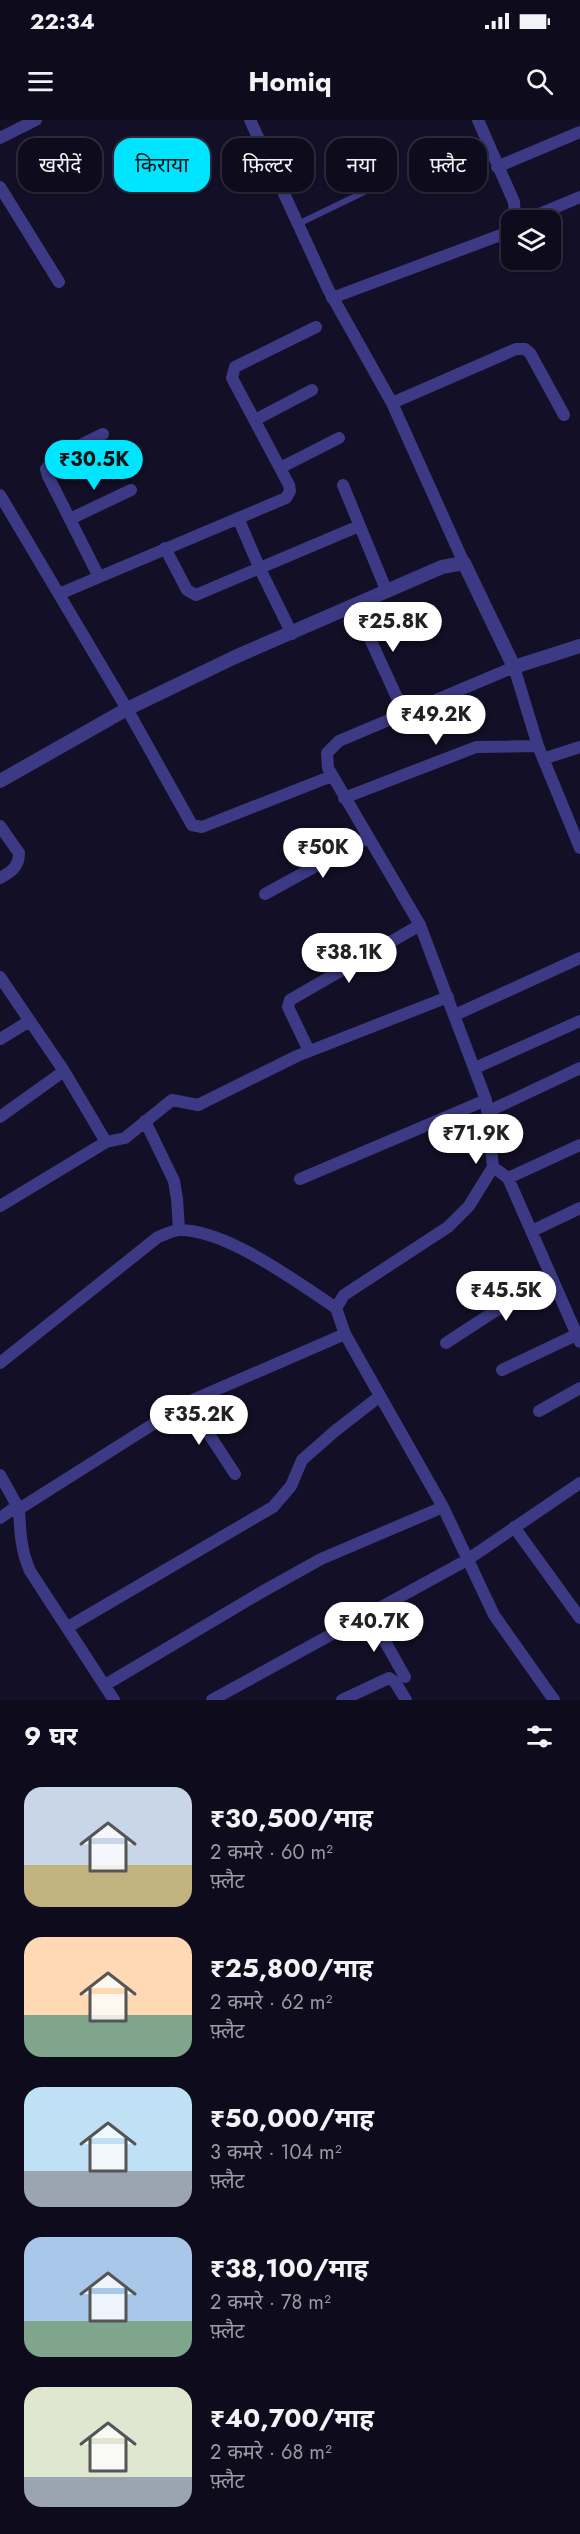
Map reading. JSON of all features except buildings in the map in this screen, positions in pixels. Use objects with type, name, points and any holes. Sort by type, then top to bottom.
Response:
[{"type":"street","points":[[0,138],[36,120]]},
{"type":"street","points":[[250,120],[332,298],[392,403],[514,667],[538,746],[580,848]]},
{"type":"street","points":[[478,120],[514,202],[514,210]]},
{"type":"street","points":[[497,167],[580,132]]},
{"type":"street","points":[[0,187],[59,282]]},
{"type":"street","points":[[549,210],[580,197]]},
{"type":"street","points":[[332,298],[501,235]]},
{"type":"street","points":[[59,594],[286,498],[290,491],[289,485],[232,378],[235,367],[316,327]]},
{"type":"street","points":[[392,403],[516,349],[525,349],[530,352],[564,415]]},
{"type":"street","points":[[255,420],[312,390]]},
{"type":"street","points":[[99,577],[46,469],[56,458],[103,434]]},
{"type":"street","points":[[280,468],[339,438]]},
{"type":"street","points":[[343,485],[387,592]]},
{"type":"street","points":[[70,519],[131,490]]},
{"type":"street","points":[[0,495],[127,709],[188,822],[196,827],[202,827],[332,776]]},
{"type":"street","points":[[238,518],[292,634]]},
{"type":"street","points":[[165,548],[191,594],[196,595],[359,526]]},
{"type":"street","points":[[0,781],[127,709],[234,657],[292,634],[441,567],[464,563]]},
{"type":"street","points":[[355,606],[404,713]]},
{"type":"street","points":[[336,1308],[344,1295],[448,1227],[469,1206],[493,1167],[487,1105],[420,925],[344,798],[326,760],[332,746],[339,741],[514,667],[580,646]]},
{"type":"street","points":[[344,798],[476,747],[538,746]]},
{"type":"street","points":[[543,759],[580,747]]},
{"type":"street","points":[[0,826],[19,853],[19,857],[11,872],[0,878]]},
{"type":"street","points":[[265,894],[367,838]]},
{"type":"street","points":[[309,1051],[288,1007],[290,1000],[420,925]]},
{"type":"street","points":[[455,1015],[580,958]]},
{"type":"street","points":[[0,977],[28,1022],[64,1071],[106,1142]]},
{"type":"street","points":[[0,1206],[106,1142],[125,1138],[172,1100],[198,1105],[309,1051],[448,997]]},
{"type":"street","points":[[475,1068],[580,1021]]},
{"type":"street","points":[[0,1039],[28,1022]]},
{"type":"street","points":[[300,1179],[580,1068]]},
{"type":"street","points":[[0,1117],[64,1071]]},
{"type":"street","points":[[145,1121],[174,1181],[178,1230]]},
{"type":"street","points":[[508,1178],[580,1145]]},
{"type":"street","points":[[493,1167],[508,1178],[579,1337],[502,1370]]},
{"type":"street","points":[[532,1231],[580,1208]]},
{"type":"street","points":[[0,1363],[158,1237],[178,1230],[207,1235],[277,1267],[336,1308],[345,1334],[443,1507],[494,1615],[554,1700]]},
{"type":"street","points":[[446,1343],[552,1278]]},
{"type":"street","points":[[0,1518],[188,1402],[345,1334]]},
{"type":"street","points":[[538,1411],[580,1388]]},
{"type":"street","points":[[68,1627],[273,1507],[291,1486],[302,1460],[380,1396]]},
{"type":"street","points":[[188,1402],[235,1474]]},
{"type":"street","points":[[0,1475],[18,1507],[24,1558],[114,1700]]},
{"type":"street","points":[[212,1700],[467,1560],[580,1483]]},
{"type":"street","points":[[105,1685],[321,1559],[443,1507]]},
{"type":"street","points":[[514,1527],[576,1604],[580,1618]]},
{"type":"street","points":[[370,1615],[405,1677]]},
{"type":"street","points":[[342,1700],[389,1678],[395,1682],[406,1700]]},
{"type":"lane","points":[[298,224],[364,192]]}]
